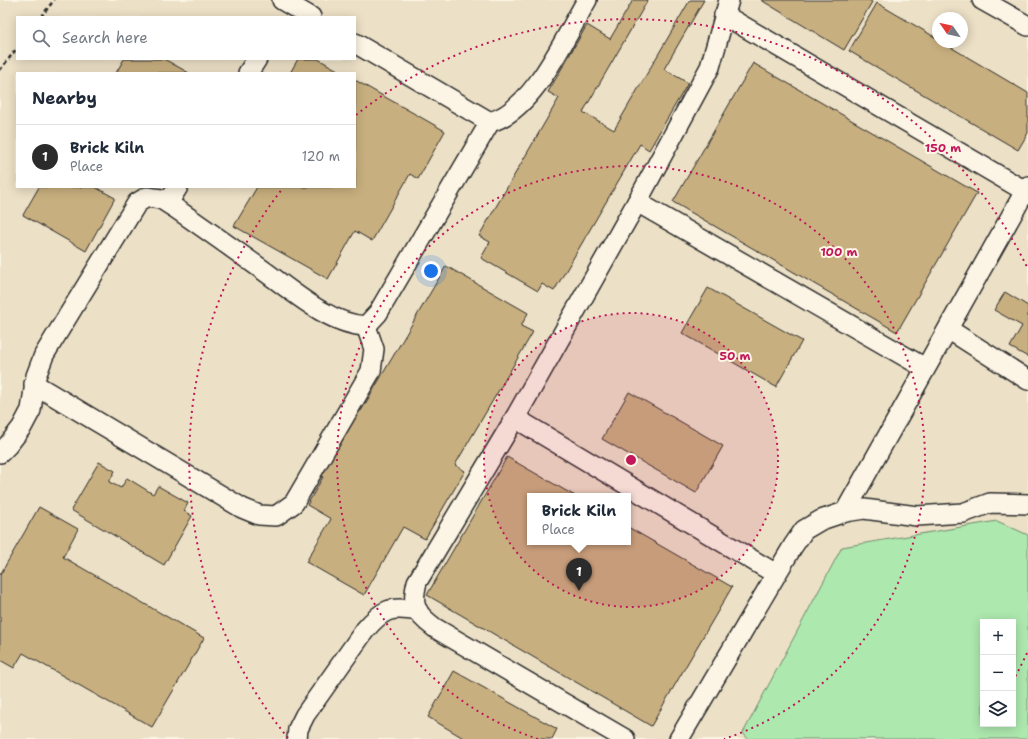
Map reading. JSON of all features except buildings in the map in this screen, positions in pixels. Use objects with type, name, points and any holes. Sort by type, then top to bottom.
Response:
[{"type":"lane","points":[[0,453],[22,427],[31,410],[34,384],[44,355],[137,203],[147,197],[161,199],[168,203],[308,302],[335,318],[352,326],[366,326],[378,313],[490,122],[501,119],[526,97],[556,53],[586,0]]},
{"type":"lane","points":[[982,0],[1028,26]]},
{"type":"lane","points":[[285,7],[308,16]]},
{"type":"lane","points":[[625,739],[435,628],[425,621],[418,611],[413,599],[417,582],[515,418],[637,202],[710,67],[727,7],[1025,195],[845,512]]},
{"type":"lane","points":[[356,43],[490,122]]},
{"type":"lane","points":[[249,72],[256,60]]},
{"type":"lane","points":[[168,203],[177,188]]},
{"type":"lane","points":[[637,202],[926,368]]},
{"type":"lane","points":[[34,384],[242,508],[259,515],[276,516],[294,503],[371,371],[374,349],[366,326]]},
{"type":"lane","points":[[948,329],[1028,380]]},
{"type":"lane","points":[[515,418],[776,574]]},
{"type":"lane","points":[[679,739],[776,574],[804,530],[822,520],[845,512],[864,509],[916,516],[963,513],[990,503],[1028,504]]},
{"type":"lane","points":[[297,739],[298,729],[305,715],[364,630],[374,619],[381,613],[394,609],[418,611]]},
{"type":"path","points":[[42,16],[54,0]]},
{"type":"path","points":[[0,70],[16,49]]},
{"type":"shaded area","points":[[0,0],[1028,0],[1028,739],[0,739]]},
{"type":"green space","points":[[997,521],[1028,535],[1028,739],[748,739],[743,733],[842,547]]},
{"type":"place","name":"Brick Kiln","points":[[579,591]]}]
